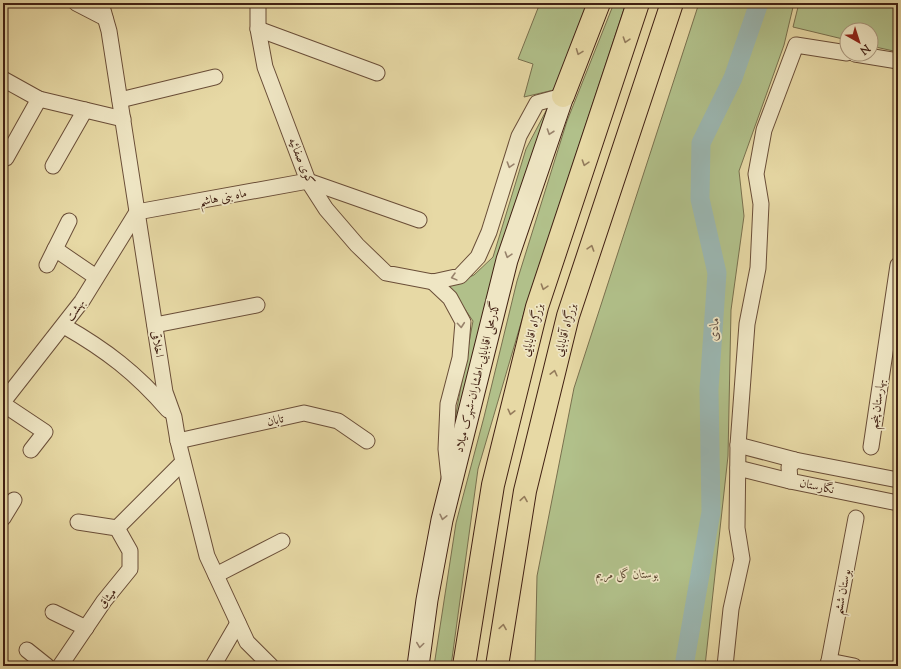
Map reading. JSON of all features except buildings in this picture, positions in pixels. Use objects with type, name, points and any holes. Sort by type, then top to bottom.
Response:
[{"type":"highway","points":[[563,96],[599,3]]},
{"type":"highway","name":"بزرگراه اقابابایی","points":[[464,666],[493,484],[537,307],[638,3]]},
{"type":"highway","name":"بزرگراه آقابابایی","points":[[497,666],[525,491],[568,316],[672,3]]},
{"type":"main road","name":"گذرمحلی اقابابایی-اطشاران-شهرک میلاد","points":[[418,666],[426,600],[450,486],[507,260],[563,96]]},
{"type":"street","points":[[76,3],[105,18]]},
{"type":"street","name":"اخلاقی","points":[[101,3],[109,31],[165,392],[174,417],[178,442],[207,556],[247,642],[270,666]]},
{"type":"street","name":"کوی صفائیه","points":[[258,3],[258,29],[265,67],[308,181],[326,209],[357,245],[386,273],[433,282]]},
{"type":"street","points":[[258,29],[377,73]]},
{"type":"street","points":[[725,666],[731,610],[742,559],[737,528],[738,445],[747,324],[758,268],[761,204],[756,174],[764,130],[796,45],[839,52]]},
{"type":"street","points":[[879,58],[898,61]]},
{"type":"street","points":[[120,100],[215,77]]},
{"type":"street","points":[[3,78],[39,99],[123,119]]},
{"type":"street","points":[[433,282],[460,276],[478,257],[489,232],[519,136],[537,103],[563,96]]},
{"type":"street","points":[[6,158],[39,99]]},
{"type":"street","points":[[53,166],[85,110]]},
{"type":"street","points":[[308,181],[419,220]]},
{"type":"street","name":"ماه بنی هاشم","points":[[137,212],[308,181]]},
{"type":"street","name":"بهشت","points":[[3,403],[64,326],[137,212]]},
{"type":"street","points":[[46,265],[69,221]]},
{"type":"street","points":[[55,249],[96,277]]},
{"type":"street","name":"بهارستان پنجم","points":[[871,447],[894,312],[898,266]]},
{"type":"street","points":[[433,282],[450,298],[463,322],[460,358],[448,404],[446,449],[450,486]]},
{"type":"street","points":[[155,326],[257,305]]},
{"type":"street","points":[[64,326],[113,357],[146,385],[174,417]]},
{"type":"street","points":[[3,403],[45,432],[31,450]]},
{"type":"street","name":"تابان","points":[[178,442],[304,413],[338,421],[367,441]]},
{"type":"street","points":[[738,445],[795,460]]},
{"type":"street","name":"نگارستان","points":[[898,480],[795,460],[789,468],[790,481],[898,504]]},
{"type":"street","points":[[78,522],[117,528],[183,462]]},
{"type":"street","points":[[738,468],[790,481]]},
{"type":"street","points":[[3,518],[14,500]]},
{"type":"street","name":"بوستان ششم","points":[[828,664],[856,518]]},
{"type":"street","name":"میثاق","points":[[60,666],[104,601],[130,569],[130,550],[117,528]]},
{"type":"street","points":[[216,575],[282,541]]},
{"type":"street","points":[[53,612],[86,628]]},
{"type":"street","points":[[213,666],[238,623]]},
{"type":"street","points":[[27,650],[47,666]]},
{"type":"street","points":[[828,664],[854,666]]},
{"type":"green space","points":[[540,3],[594,3],[558,89],[524,97],[533,64],[518,59]]},
{"type":"green space","points":[[614,3],[626,3],[526,306],[478,469],[451,666],[434,666],[456,523],[484,417],[517,281],[567,121]]},
{"type":"green space","name":"بوستان گل مریم","points":[[699,3],[794,3],[784,45],[739,171],[744,216],[731,310],[728,456],[705,666],[535,666],[537,576],[574,388]]},
{"type":"green space","points":[[799,3],[898,3],[898,52],[879,48],[879,22],[839,22],[839,38],[793,27]]},
{"type":"green space","points":[[555,104],[465,409],[453,430],[473,321],[449,286],[474,275],[493,257],[526,149],[547,109]]},
{"type":"waterway","name":"مادی","points":[[684,666],[711,512],[709,389],[717,273],[700,199],[701,143],[733,78],[759,3]]}]
